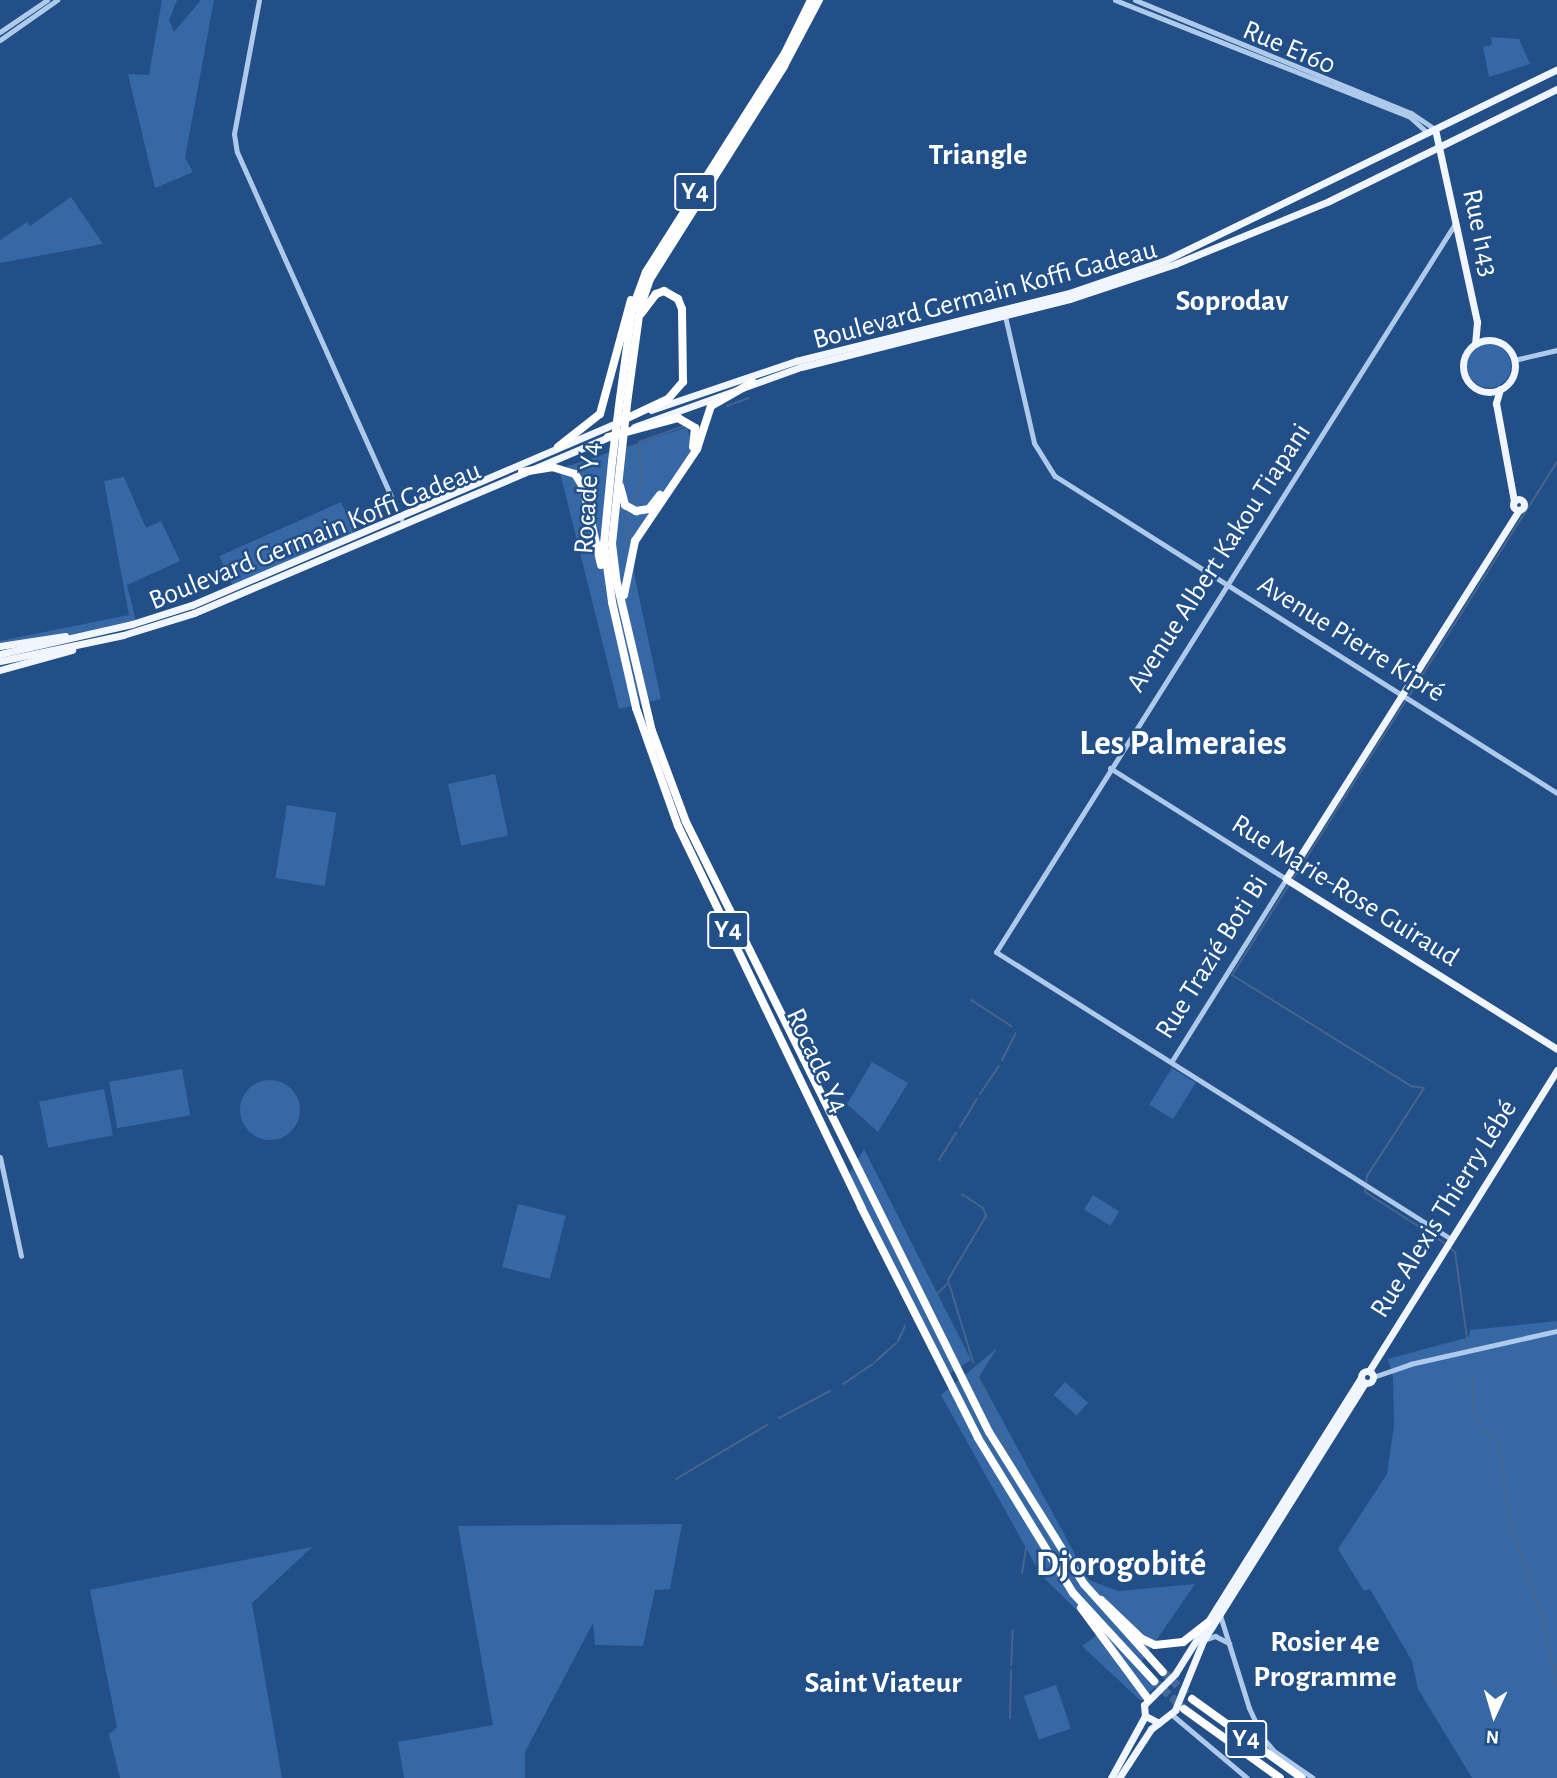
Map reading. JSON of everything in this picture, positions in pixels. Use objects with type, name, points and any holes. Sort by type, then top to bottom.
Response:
[{"type":"highway","name":"Y4","points":[[624,397],[639,285],[790,45],[811,0]]},
{"type":"highway","name":"Y4","points":[[624,397],[637,326],[654,270],[784,66],[818,0]]},
{"type":"highway","points":[[558,447],[600,414],[623,321],[639,285]]},
{"type":"highway","points":[[621,421],[667,398],[683,382],[682,309],[678,299],[664,291],[656,294],[637,326]]},
{"type":"highway","points":[[626,622],[624,583],[635,541],[697,449],[711,406],[753,382]]},
{"type":"highway","name":"Rocade Y4","points":[[624,397],[604,544],[612,603],[636,708],[678,826],[954,1393],[1073,1593],[1154,1681]]},
{"type":"highway","points":[[608,437],[678,418],[695,428],[694,445],[649,509],[636,512],[625,505],[619,471]]},
{"type":"highway","name":"Rocade Y4","points":[[616,460],[619,471],[612,544],[626,622],[652,732],[687,822],[966,1387],[1084,1584],[1163,1672]]},
{"type":"highway","points":[[522,472],[561,467],[581,481],[612,603]]},
{"type":"highway","points":[[1084,1584],[1142,1639],[1155,1645],[1183,1642],[1207,1623]]},
{"type":"highway","points":[[1073,1593],[1102,1642],[1147,1699]]},
{"type":"highway","name":"Y4","points":[[1192,1699],[1302,1778]]},
{"type":"highway","name":"Y4","points":[[1184,1709],[1280,1778]]},
{"type":"main road","name":"Boulevard Germain Koffi Gadeau","points":[[0,661],[194,613],[402,521],[558,447],[621,421],[796,361],[1061,295],[1137,271],[1209,242],[1431,129],[1557,69]]},
{"type":"main road","name":"Boulevard Germain Koffi Gadeau","points":[[402,521],[608,437],[753,382],[1005,316],[1175,264],[1270,227],[1438,150],[1557,89]]},
{"type":"main road","name":"Rue I143","points":[[1431,129],[1456,222],[1477,322],[1475,344]]},
{"type":"main road","name":"Rue I143","points":[[1477,322],[1490,340]]},
{"type":"main road","points":[[1490,340],[1506,346],[1514,360],[1513,376],[1500,389],[1496,403],[1485,391],[1471,384],[1463,370],[1465,355],[1475,344],[1490,340]]},
{"type":"main road","points":[[1485,391],[1500,389]]},
{"type":"main road","name":"Rue Trazié Boti Bi","points":[[1286,878],[1524,504],[1517,500],[1513,489],[1496,403]]},
{"type":"main road","name":"Boulevard Germain Koffi Gadeau","points":[[0,653],[95,638]]},
{"type":"main road","points":[[0,646],[95,638]]},
{"type":"main road","points":[[0,670],[95,638]]},
{"type":"main road","name":"Rue Marie-Rose Guiraud","points":[[1286,878],[1557,1049]]},
{"type":"main road","name":"Rue Alexis Thierry Lébé","points":[[1371,1374],[1451,1239],[1557,1070]]},
{"type":"main road","points":[[1111,1778],[1145,1716],[1147,1699],[1171,1678],[1363,1380],[1371,1374]]},
{"type":"main road","points":[[1119,1778],[1159,1723],[1171,1714],[1185,1689],[1203,1641],[1363,1380]]},
{"type":"main road","points":[[1171,1678],[1180,1680],[1185,1689]]},
{"type":"main road","points":[[1145,1716],[1159,1723]]},
{"type":"street","points":[[0,32],[47,0]]},
{"type":"street","points":[[0,40],[57,0]]},
{"type":"street","points":[[259,0],[234,134],[237,152],[402,521]]},
{"type":"street","name":"Rue E160","points":[[1115,0],[1370,104],[1410,117],[1431,129]]},
{"type":"street","name":"Rue E160","points":[[1135,0],[1378,102],[1431,129]]},
{"type":"street","points":[[1370,104],[1378,102]]},
{"type":"street","name":"Avenue Albert Kakou Tiapani","points":[[1171,1062],[996,952],[1456,222]]},
{"type":"street","name":"Avenue Pierre Kipré","points":[[1005,316],[1034,443],[1048,469],[1557,793]]},
{"type":"street","points":[[1514,360],[1557,350]]},
{"type":"street","name":"Rue Marie-Rose Guiraud","points":[[1110,768],[1286,878]]},
{"type":"street","name":"Rue Trazié Boti Bi","points":[[1171,1062],[1286,878]]},
{"type":"street","points":[[1171,1062],[1451,1239]]},
{"type":"street","points":[[0,1157],[21,1256]]},
{"type":"street","points":[[1371,1374],[1557,1331]]},
{"type":"street","points":[[1220,1615],[1249,1708],[1268,1745],[1313,1778]]},
{"type":"street","points":[[1203,1641],[1215,1636],[1229,1643]]},
{"type":"street","points":[[1171,1714],[1247,1778]]},
{"type":"shaded area","points":[[162,0],[177,0],[169,20],[174,32],[201,0],[214,0],[185,158],[193,172],[155,188],[128,74],[149,75]]},
{"type":"shaded area","points":[[1491,37],[1519,39],[1530,64],[1489,77],[1483,47],[1492,45]]},
{"type":"shaded area","points":[[71,197],[103,244],[0,263],[0,240],[27,222],[30,226]]},
{"type":"shaded area","points":[[1489,344],[1504,351],[1511,366],[1504,381],[1489,388],[1474,381],[1467,366],[1474,351]]},
{"type":"shaded area","points":[[687,427],[694,450],[638,532],[635,553],[634,573],[661,699],[619,709],[559,469]]},
{"type":"shaded area","points":[[124,477],[146,528],[161,521],[180,561],[127,585],[136,621],[0,650],[0,641],[129,615],[104,481]]},
{"type":"shaded area","points":[[341,502],[355,534],[234,588],[219,556]]},
{"type":"shaded area","points":[[495,774],[508,836],[461,846],[448,784]]},
{"type":"shaded area","points":[[287,805],[336,813],[325,886],[275,878]]},
{"type":"shaded area","points":[[872,1062],[908,1083],[878,1132],[847,1104]]},
{"type":"shaded area","points":[[1172,1068],[1196,1083],[1173,1119],[1149,1104]]},
{"type":"shaded area","points":[[182,1069],[190,1115],[117,1128],[109,1082]]},
{"type":"shaded area","points":[[270,1080],[287,1085],[295,1093],[300,1110],[295,1127],[287,1135],[270,1140],[253,1135],[245,1127],[240,1110],[245,1093],[253,1085]]},
{"type":"shaded area","points":[[104,1089],[113,1135],[48,1148],[39,1102]]},
{"type":"shaded area","points":[[864,1149],[971,1360],[943,1378],[845,1181]]},
{"type":"shaded area","points":[[1093,1195],[1119,1211],[1110,1226],[1084,1209]]},
{"type":"shaded area","points":[[518,1204],[566,1216],[550,1279],[502,1267]]},
{"type":"shaded area","points":[[1557,1321],[1557,1778],[1472,1778],[1418,1689],[1412,1661],[1370,1589],[1364,1591],[1338,1549],[1387,1474],[1394,1425],[1393,1377],[1388,1359],[1469,1337],[1470,1330]]},
{"type":"shaded area","points":[[997,1348],[979,1377],[1089,1580],[1118,1591],[1195,1584],[1142,1661],[1157,1685],[1141,1701],[1082,1646],[1100,1633],[1041,1575],[941,1395]]},
{"type":"shaded area","points":[[1065,1382],[1088,1403],[1077,1415],[1054,1395]]},
{"type":"shaded area","points":[[682,1524],[670,1589],[655,1590],[643,1646],[595,1645],[593,1623],[525,1752],[525,1778],[404,1778],[398,1742],[493,1725],[458,1526]]},
{"type":"shaded area","points":[[312,1547],[252,1603],[282,1778],[120,1778],[109,1734],[117,1727],[90,1590]]},
{"type":"shaded area","points":[[1056,1685],[1071,1728],[1039,1740],[1024,1696]]},
{"type":"waterway","points":[[727,406],[749,398]]},
{"type":"waterway","points":[[634,503],[641,484],[639,442],[684,426]]},
{"type":"waterway","points":[[1409,696],[1557,462]]},
{"type":"waterway","points":[[627,515],[628,543]]},
{"type":"waterway","points":[[1293,879],[1406,700]]},
{"type":"waterway","points":[[1290,883],[1232,975],[1411,1086],[1424,1088],[1367,1176],[1365,1192],[1444,1243]]},
{"type":"waterway","points":[[971,1000],[1011,1026]]},
{"type":"waterway","points":[[1002,1060],[1016,1033]]},
{"type":"waterway","points":[[980,1094],[999,1066]]},
{"type":"waterway","points":[[960,1127],[977,1099]]},
{"type":"waterway","points":[[939,1160],[956,1133]]},
{"type":"waterway","points":[[962,1194],[983,1208],[986,1216],[948,1280],[973,1362]]},
{"type":"waterway","points":[[1449,1247],[1455,1252],[1468,1346]]},
{"type":"waterway","points":[[934,1297],[948,1283]]},
{"type":"waterway","points":[[898,1341],[905,1326]]},
{"type":"waterway","points":[[875,1362],[896,1343]]},
{"type":"waterway","points":[[843,1384],[873,1364]]},
{"type":"waterway","points":[[975,1370],[1013,1464]]},
{"type":"waterway","points":[[1472,1373],[1474,1413],[1483,1430],[1499,1443],[1511,1526],[1544,1622],[1557,1687]]},
{"type":"waterway","points":[[779,1418],[830,1391]]},
{"type":"waterway","points":[[676,1479],[767,1425]]},
{"type":"waterway","points":[[1022,1573],[1026,1548]]},
{"type":"waterway","points":[[1011,1665],[1013,1630]]},
{"type":"waterway","points":[[1010,1718],[1011,1670]]},
{"type":"tunnel","points":[[1163,1672],[1192,1699]]},
{"type":"tunnel","points":[[1154,1681],[1183,1708]]},
{"type":"district","name":"Triangle","points":[[978,155]]},
{"type":"district","name":"Soprodav","points":[[1232,301]]},
{"type":"district","name":"Les Palmeraies","points":[[1183,744]]},
{"type":"district","name":"Djorogobité","points":[[1121,1565]]},
{"type":"district","name":"Rosier 4e Programme","points":[[1325,1659]]},
{"type":"district","name":"Saint Viateur","points":[[883,1683]]}]
